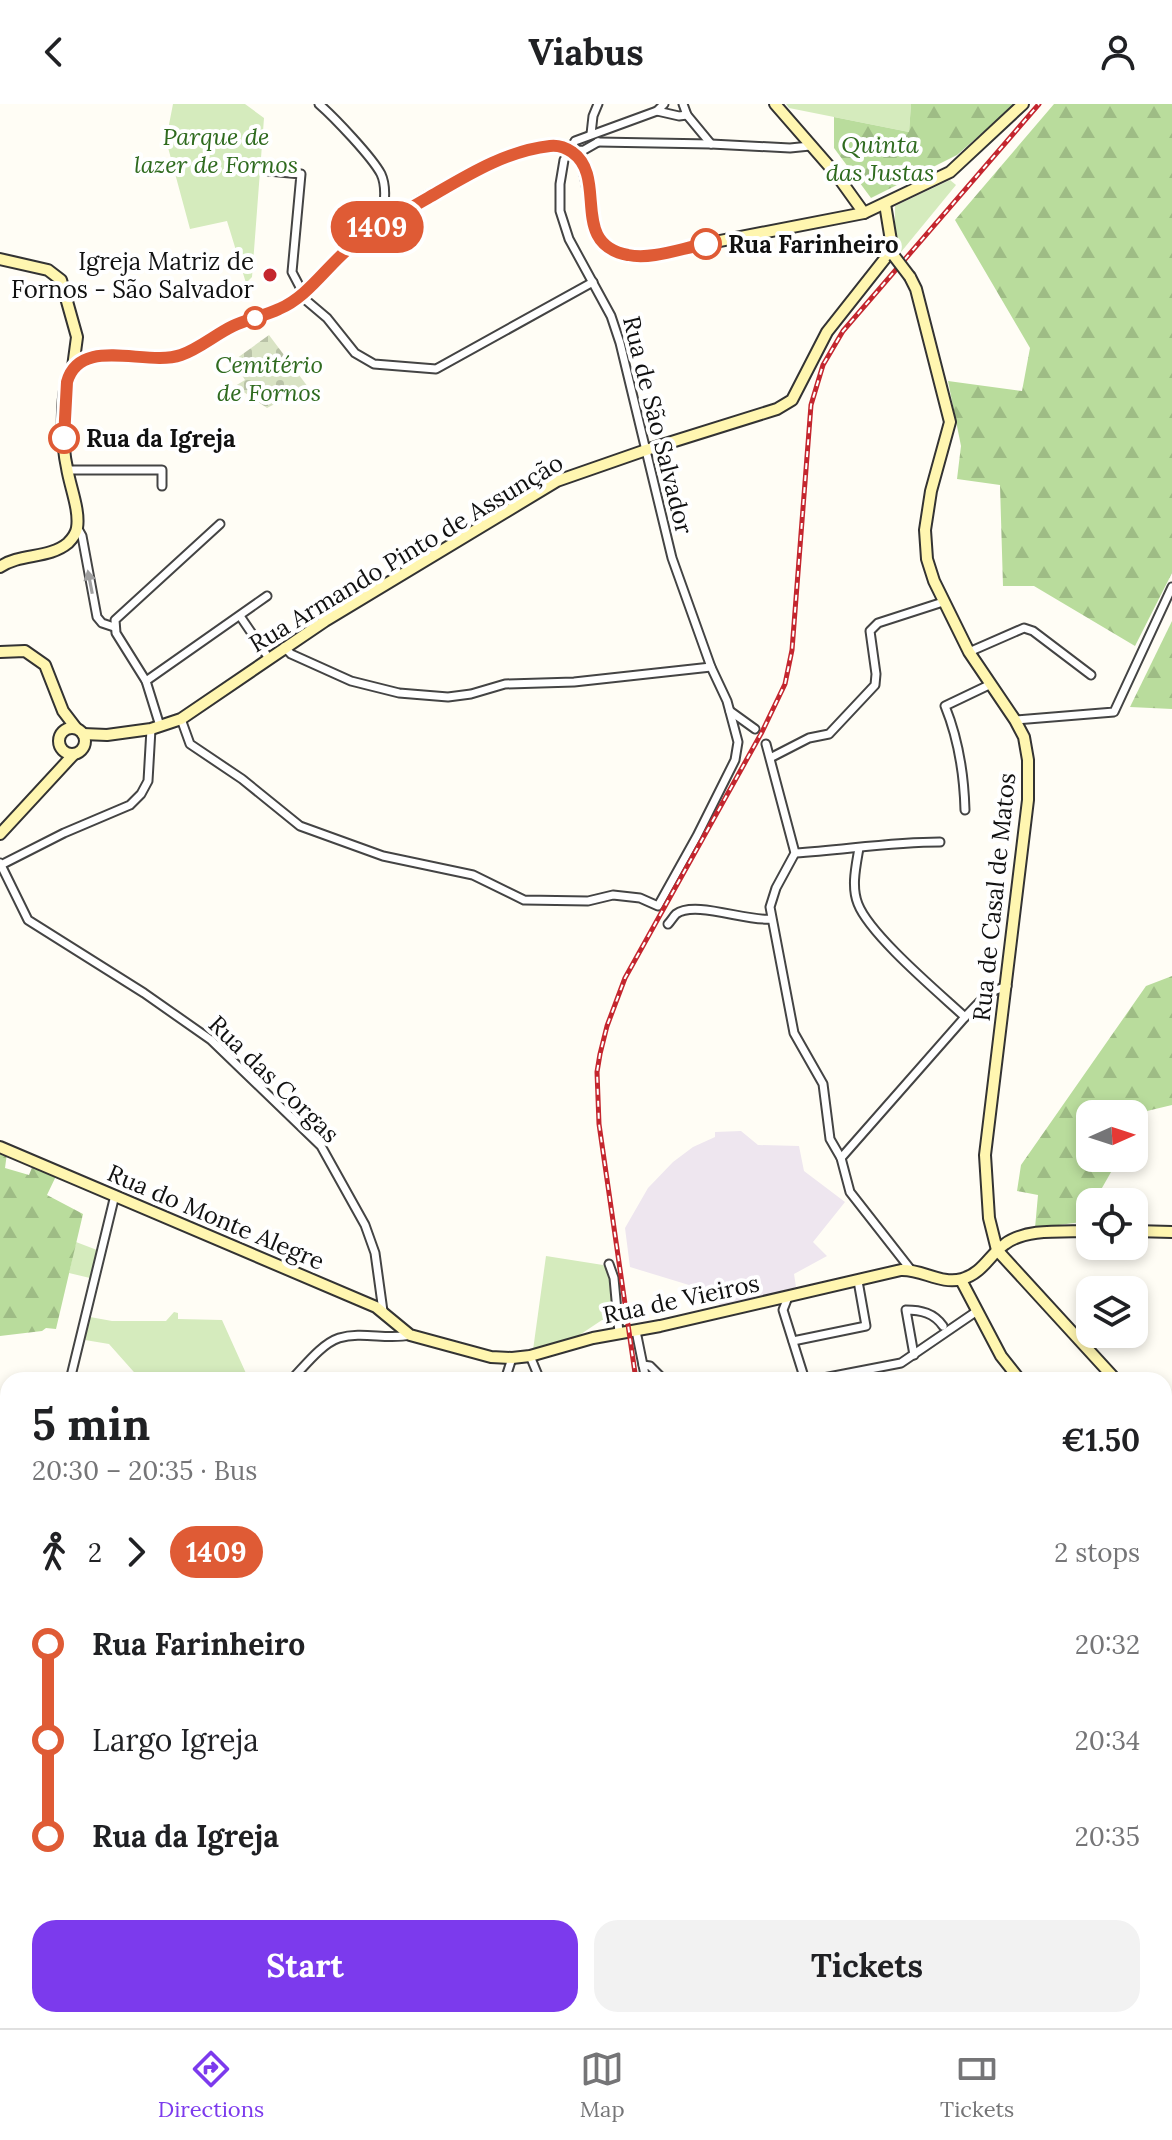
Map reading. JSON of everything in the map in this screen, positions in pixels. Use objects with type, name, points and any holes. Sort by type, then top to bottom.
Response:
[{"type":"street","points":[[319,104],[336,119],[381,174],[385,194],[382,224]]},
{"type":"street","points":[[598,104],[591,134],[598,142]]},
{"type":"street","points":[[570,151],[575,141],[657,111],[664,104]]},
{"type":"street","points":[[683,104],[687,115],[711,144]]},
{"type":"street","points":[[775,104],[836,174],[864,213]]},
{"type":"street","points":[[73,367],[92,358],[177,356],[236,324],[280,309],[302,295],[332,263],[382,224],[498,160],[552,145],[570,151],[580,159],[586,173],[595,231],[609,248],[627,255],[650,255],[864,213],[952,171],[1023,104]]},
{"type":"street","points":[[657,111],[687,115]]},
{"type":"street","points":[[570,151],[584,150],[598,142],[810,146]]},
{"type":"street","name":"Rua de São Salvador","points":[[181,719],[190,744],[242,779],[300,826],[383,856],[473,875],[524,900],[588,901],[613,895],[640,898],[658,906],[735,760],[738,742],[730,711],[672,558],[611,316],[569,239],[560,211],[564,160],[570,151]]},
{"type":"street","points":[[268,171],[301,174],[292,272],[302,295],[327,318],[355,353],[374,364],[436,369],[593,282]]},
{"type":"street","points":[[885,204],[892,253]]},
{"type":"street","name":"Rua de Casal de Matos","points":[[892,253],[916,289],[950,422],[931,491],[925,530],[927,559],[943,602],[969,652],[1024,737],[1029,784],[985,1155],[989,1218],[997,1250]]},
{"type":"street","name":"Rua Armando Pinto de Assunção","points":[[84,746],[107,735],[156,727],[181,719],[268,657],[549,485],[573,474],[777,409],[792,400],[827,332],[892,253]]},
{"type":"street","points":[[0,259],[48,270],[61,280],[77,337],[92,358]]},
{"type":"street","points":[[77,337],[65,399],[67,470],[97,617],[102,623],[114,627]]},
{"type":"street","points":[[67,470],[162,470],[162,486]]},
{"type":"street","points":[[0,864],[130,805],[141,794],[148,781],[156,727],[146,681],[114,627],[115,620],[220,524]]},
{"type":"street","points":[[0,567],[15,559],[62,547],[75,535],[77,526]]},
{"type":"street","points":[[1015,720],[1114,712],[1172,587]]},
{"type":"street","points":[[146,681],[267,596]]},
{"type":"street","points":[[772,757],[809,738],[829,734],[875,685],[870,631],[878,623],[943,602]]},
{"type":"street","points":[[240,616],[268,657]]},
{"type":"street","points":[[969,652],[1024,628],[1033,631],[1091,675]]},
{"type":"street","points":[[284,647],[291,654],[351,681],[399,693],[448,697],[505,684],[587,681],[711,667]]},
{"type":"street","points":[[0,652],[25,651],[45,665],[63,711],[80,731],[84,746],[0,834]]},
{"type":"street","points":[[965,810],[964,782],[945,706],[989,685]]},
{"type":"street","points":[[53,778],[63,711]]},
{"type":"street","points":[[730,711],[755,729]]},
{"type":"street","points":[[60,734],[67,728],[80,731]]},
{"type":"street","name":"Rua Armando Pinto de Assunção","points":[[80,731],[107,735]]},
{"type":"street","points":[[766,744],[772,757],[795,853],[776,888],[770,907],[794,1033],[823,1084],[830,1139],[841,1158],[850,1192],[911,1270]]},
{"type":"street","points":[[60,747],[66,753],[74,754]]},
{"type":"street","points":[[795,853],[891,842],[940,842]]},
{"type":"street","points":[[859,848],[854,876],[857,903],[872,928],[965,1017]]},
{"type":"street","name":"Rua das Corgas","points":[[0,864],[28,920],[144,993],[211,1040],[321,1146],[365,1225],[375,1253],[383,1312]]},
{"type":"street","points":[[668,924],[677,913],[686,910],[710,911],[758,921],[771,919]]},
{"type":"street","points":[[841,1158],[988,993],[1007,986]]},
{"type":"street","name":"Rua do Monte Alegre","points":[[0,1147],[308,1277],[383,1312],[410,1335]]},
{"type":"street","points":[[72,1372],[115,1195]]},
{"type":"street","points":[[1148,1231],[1172,1232]]},
{"type":"street","points":[[1014,1372],[1001,1356],[961,1280],[981,1269],[997,1250],[1013,1238],[1076,1232]]},
{"type":"street","points":[[997,1250],[1109,1372]]},
{"type":"street","points":[[609,1264],[615,1287],[619,1333]]},
{"type":"street","name":"Rua de Vieiros","points":[[410,1335],[491,1357],[512,1358],[911,1270],[961,1280]]},
{"type":"street","points":[[793,1341],[866,1326],[858,1281]]},
{"type":"street","points":[[788,1297],[783,1310],[803,1372]]},
{"type":"street","points":[[914,1355],[906,1310],[930,1314],[943,1326]]},
{"type":"street","points":[[854,1372],[901,1363],[977,1311]]},
{"type":"street","points":[[636,1331],[644,1372]]},
{"type":"street","points":[[299,1372],[339,1338],[410,1335]]},
{"type":"street","points":[[530,1356],[537,1372]]},
{"type":"street","points":[[508,1372],[512,1358]]},
{"type":"street","points":[[643,1365],[650,1366],[656,1372]]},
{"type":"shaded area","points":[[741,1131],[758,1145],[799,1146],[804,1171],[845,1202],[813,1242],[827,1256],[794,1274],[796,1287],[720,1306],[712,1292],[630,1267],[625,1228],[648,1188],[673,1162],[693,1147],[715,1137],[715,1132]]},
{"type":"green space","name":"Parque de lazer de Fornos","points":[[173,104],[245,104],[264,118],[252,277],[246,283],[227,221],[190,229],[166,140]]},
{"type":"green space","points":[[786,104],[911,104],[909,132],[789,108]]},
{"type":"green space","name":"Quinta das Justas","points":[[911,104],[1015,104],[957,155],[871,198],[834,148],[834,117],[909,132]]},
{"type":"green space","points":[[1054,104],[1172,104],[1172,573],[1135,646],[1034,586],[1003,586],[1000,485],[957,479],[961,446],[948,381],[1022,391],[1030,348],[955,220]]},
{"type":"green space","points":[[950,180],[956,185],[901,252],[895,231],[895,206]]},
{"type":"green space","name":"Cemitério de Fornos","points":[[269,335],[308,387],[267,408],[235,386],[245,380],[233,361]]},
{"type":"green space","points":[[1172,621],[1172,709],[1130,707]]},
{"type":"green space","points":[[1172,976],[1172,1105],[1148,1111],[1148,1100],[1076,1100],[1076,1172],[1111,1172],[1102,1188],[1076,1188],[1076,1223],[1035,1228],[1038,1195],[1017,1191],[1021,1165],[1146,986]]},
{"type":"green space","points":[[0,1151],[7,1153],[5,1168],[29,1175],[33,1165],[57,1174],[47,1195],[83,1214],[56,1329],[0,1336]]},
{"type":"green space","points":[[76,1242],[97,1250],[90,1278],[69,1273]]},
{"type":"green space","points":[[546,1256],[603,1265],[611,1275],[615,1316],[608,1321],[602,1320],[575,1338],[533,1350]]},
{"type":"green space","points":[[174,1312],[178,1313],[178,1319],[222,1320],[245,1372],[134,1372],[109,1344],[85,1340],[90,1317],[112,1321],[166,1321]]},
{"type":"railway","points":[[635,1372],[599,1124],[597,1072],[607,1026],[625,978],[762,732],[785,684],[792,650],[811,405],[823,365],[843,331],[1039,104]]},
{"type":"bus line","name":"1409","points":[[64,438],[67,382],[78,363],[99,357],[177,356],[236,324],[280,309],[301,296],[332,263],[371,230],[487,165],[509,156],[552,145],[563,147],[577,156],[587,178],[595,231],[601,241],[615,251],[638,256],[706,244]]},
{"type":"place","name":"Rua Farinheiro","points":[[706,244]]},
{"type":"place","name":"Igreja Matriz de Fornos - São Salvador","points":[[270,275]]},
{"type":"place","name":"Rua da Igreja","points":[[64,438]]}]
